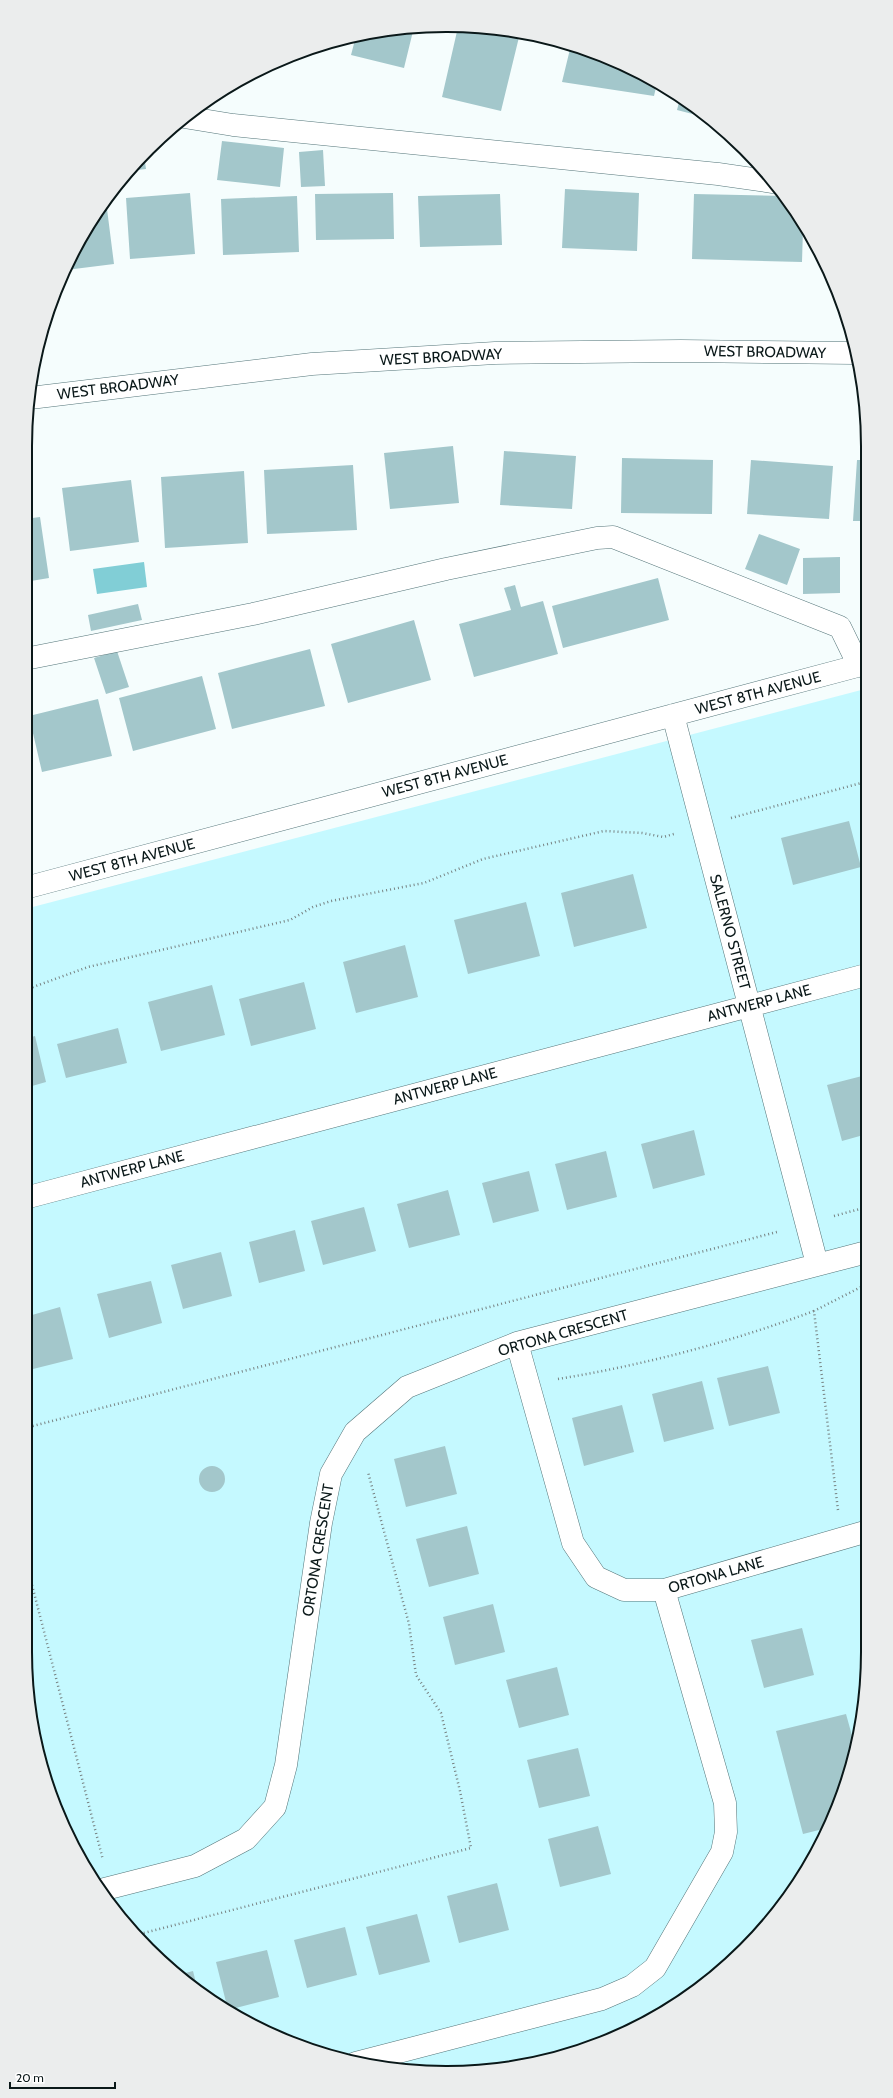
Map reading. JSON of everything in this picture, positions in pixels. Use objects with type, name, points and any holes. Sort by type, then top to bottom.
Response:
[{"type":"street","points":[[193,118],[241,126],[702,173],[764,181]]},
{"type":"street","name":"WEST BROADWAY","points":[[35,397],[312,364],[495,353],[681,351],[850,353]]},
{"type":"street","points":[[32,657],[253,614],[446,568],[597,538],[613,537],[840,627],[861,663]]},
{"type":"street","name":"WEST 8TH AVENUE","points":[[32,886],[861,665]]},
{"type":"street","name":"SALERNO STREET","points":[[673,716],[817,1264]]},
{"type":"street","name":"ANTWERP LANE","points":[[32,1196],[861,977]]},
{"type":"street","name":"ORTONA CRESCENT","points":[[107,1889],[195,1866],[246,1839],[275,1806],[286,1765],[321,1523],[331,1474],[355,1432],[407,1386],[517,1343],[861,1253]]},
{"type":"street","name":"ORTONA LANE","points":[[517,1343],[573,1543],[596,1577],[624,1590],[664,1590],[861,1533]]},
{"type":"street","points":[[372,2059],[602,1999],[632,1986],[655,1968],[722,1852],[726,1832],[725,1803],[664,1590]]},
{"type":"path","points":[[32,987],[88,967],[290,920],[313,907],[331,901],[424,883],[483,859],[604,831],[642,833],[663,837],[861,783]]},
{"type":"path","points":[[32,1426],[861,1209]]},
{"type":"path","points":[[528,1381],[551,1380],[611,1370],[766,1330],[814,1311],[861,1287]]},
{"type":"path","points":[[814,1311],[841,1539]]},
{"type":"path","points":[[143,1934],[471,1848],[460,1791],[441,1713],[416,1675],[409,1624],[367,1472]]},
{"type":"path","points":[[32,1587],[105,1887]]},
{"type":"shaded area","points":[[144,562],[147,587],[97,594],[93,569]]},
{"type":"shaded area","points":[[861,690],[861,1652],[860,1679],[853,1732],[839,1785],[829,1810],[818,1835],[791,1882],[758,1925],[740,1945],[699,1980],[654,2010],[630,2023],[580,2044],[554,2052],[501,2062],[474,2065],[419,2065],[366,2058],[339,2052],[313,2044],[263,2023],[216,1996],[194,1980],[153,1945],[135,1925],[102,1882],[88,1859],[64,1810],[46,1759],[40,1732],[33,1679],[32,907]]},
{"type":"building","points":[[457,32],[519,39],[501,111],[442,97]]},
{"type":"building","points":[[412,34],[404,68],[351,55],[354,43]]},
{"type":"building","points":[[570,51],[630,75],[656,89],[654,96],[562,82]]},
{"type":"building","points":[[679,103],[694,114],[677,110]]},
{"type":"building","points":[[222,141],[284,148],[280,187],[217,180]]},
{"type":"building","points":[[323,150],[325,186],[301,187],[299,152]]},
{"type":"building","points":[[145,162],[146,169],[138,170]]},
{"type":"building","points":[[565,189],[639,193],[637,251],[562,248]]},
{"type":"building","points":[[190,193],[195,254],[130,259],[126,198]]},
{"type":"building","points":[[393,193],[394,239],[316,240],[315,194]]},
{"type":"building","points":[[500,194],[502,245],[420,247],[418,196]]},
{"type":"building","points":[[694,194],[776,196],[803,235],[802,262],[692,259]]},
{"type":"building","points":[[297,196],[299,252],[223,255],[221,199]]},
{"type":"building","points":[[107,209],[114,264],[72,269],[88,239]]},
{"type":"building","points":[[453,446],[459,503],[390,509],[384,453]]},
{"type":"building","points":[[504,451],[576,456],[572,509],[500,505]]},
{"type":"building","points":[[622,458],[713,460],[712,514],[621,513]]},
{"type":"building","points":[[751,460],[833,466],[829,519],[747,514]]},
{"type":"building","points":[[857,460],[861,460],[861,521],[853,521]]},
{"type":"building","points":[[353,465],[357,530],[267,534],[264,470]]},
{"type":"building","points":[[244,471],[248,543],[165,548],[161,477]]},
{"type":"building","points":[[131,480],[139,542],[70,551],[62,488]]},
{"type":"building","points":[[40,517],[49,578],[32,581],[32,518]]},
{"type":"building","points":[[759,534],[800,549],[787,585],[745,569]]},
{"type":"building","points":[[840,557],[840,593],[803,594],[803,558]]},
{"type":"building","points":[[658,578],[669,620],[563,648],[552,606]]},
{"type":"building","points":[[515,585],[521,607],[543,601],[558,654],[474,677],[459,624],[511,610],[504,588]]},
{"type":"building","points":[[138,604],[142,620],[91,631],[88,615]]},
{"type":"building","points":[[414,620],[431,680],[348,703],[331,644]]},
{"type":"building","points":[[310,649],[325,706],[232,729],[218,673]]},
{"type":"building","points":[[117,651],[129,687],[106,694],[94,658]]},
{"type":"building","points":[[202,676],[216,729],[133,751],[119,698]]},
{"type":"building","points":[[98,699],[112,756],[42,772],[32,729],[32,715]]},
{"type":"building","points":[[849,821],[861,867],[793,885],[781,838]]},
{"type":"building","points":[[633,874],[647,928],[574,947],[561,893]]},
{"type":"building","points":[[526,902],[540,956],[468,974],[454,920]]},
{"type":"building","points":[[405,945],[418,997],[356,1013],[343,962]]},
{"type":"building","points":[[304,982],[316,1029],[251,1046],[239,999]]},
{"type":"building","points":[[212,985],[225,1035],[161,1051],[148,1002]]},
{"type":"building","points":[[118,1028],[127,1063],[66,1078],[57,1044]]},
{"type":"building","points":[[35,1036],[46,1082],[32,1086],[32,1037]]},
{"type":"building","points":[[861,1076],[861,1136],[842,1141],[827,1085]]},
{"type":"building","points":[[694,1130],[705,1175],[653,1189],[641,1144]]},
{"type":"building","points":[[606,1151],[617,1197],[567,1210],[555,1164]]},
{"type":"building","points":[[529,1171],[539,1211],[493,1223],[482,1183]]},
{"type":"building","points":[[448,1190],[460,1235],[409,1248],[397,1204]]},
{"type":"building","points":[[364,1207],[376,1251],[323,1265],[311,1221]]},
{"type":"building","points":[[295,1230],[305,1271],[259,1283],[249,1242]]},
{"type":"building","points":[[221,1252],[232,1296],[183,1309],[171,1265]]},
{"type":"building","points":[[151,1281],[162,1323],[109,1338],[97,1294]]},
{"type":"building","points":[[60,1307],[73,1359],[32,1369],[32,1315]]},
{"type":"building","points":[[768,1366],[780,1413],[729,1426],[717,1378]]},
{"type":"building","points":[[702,1381],[714,1429],[664,1442],[652,1394]]},
{"type":"building","points":[[622,1405],[634,1452],[584,1466],[572,1418]]},
{"type":"building","points":[[445,1446],[457,1494],[406,1507],[394,1459]]},
{"type":"building","points":[[212,1466],[221,1470],[225,1479],[221,1488],[212,1492],[203,1488],[199,1479],[203,1470]]},
{"type":"building","points":[[467,1526],[479,1574],[429,1587],[416,1539]]},
{"type":"building","points":[[493,1604],[505,1652],[455,1665],[443,1617]]},
{"type":"building","points":[[802,1628],[814,1675],[764,1688],[751,1640]]},
{"type":"building","points":[[557,1667],[569,1715],[519,1728],[506,1680]]},
{"type":"building","points":[[846,1714],[852,1736],[839,1785],[820,1830],[803,1834],[776,1731]]},
{"type":"building","points":[[578,1748],[590,1796],[539,1808],[527,1760]]},
{"type":"building","points":[[598,1826],[611,1874],[560,1887],[548,1839]]},
{"type":"building","points":[[497,1883],[509,1930],[459,1943],[447,1896]]},
{"type":"building","points":[[417,1914],[430,1962],[379,1975],[366,1927]]},
{"type":"building","points":[[345,1927],[357,1975],[307,1988],[294,1940]]},
{"type":"building","points":[[267,1950],[279,1997],[236,2008],[226,2002],[216,1962]]},
{"type":"building","points":[[193,1971],[196,1981],[194,1980],[185,1973]]}]
